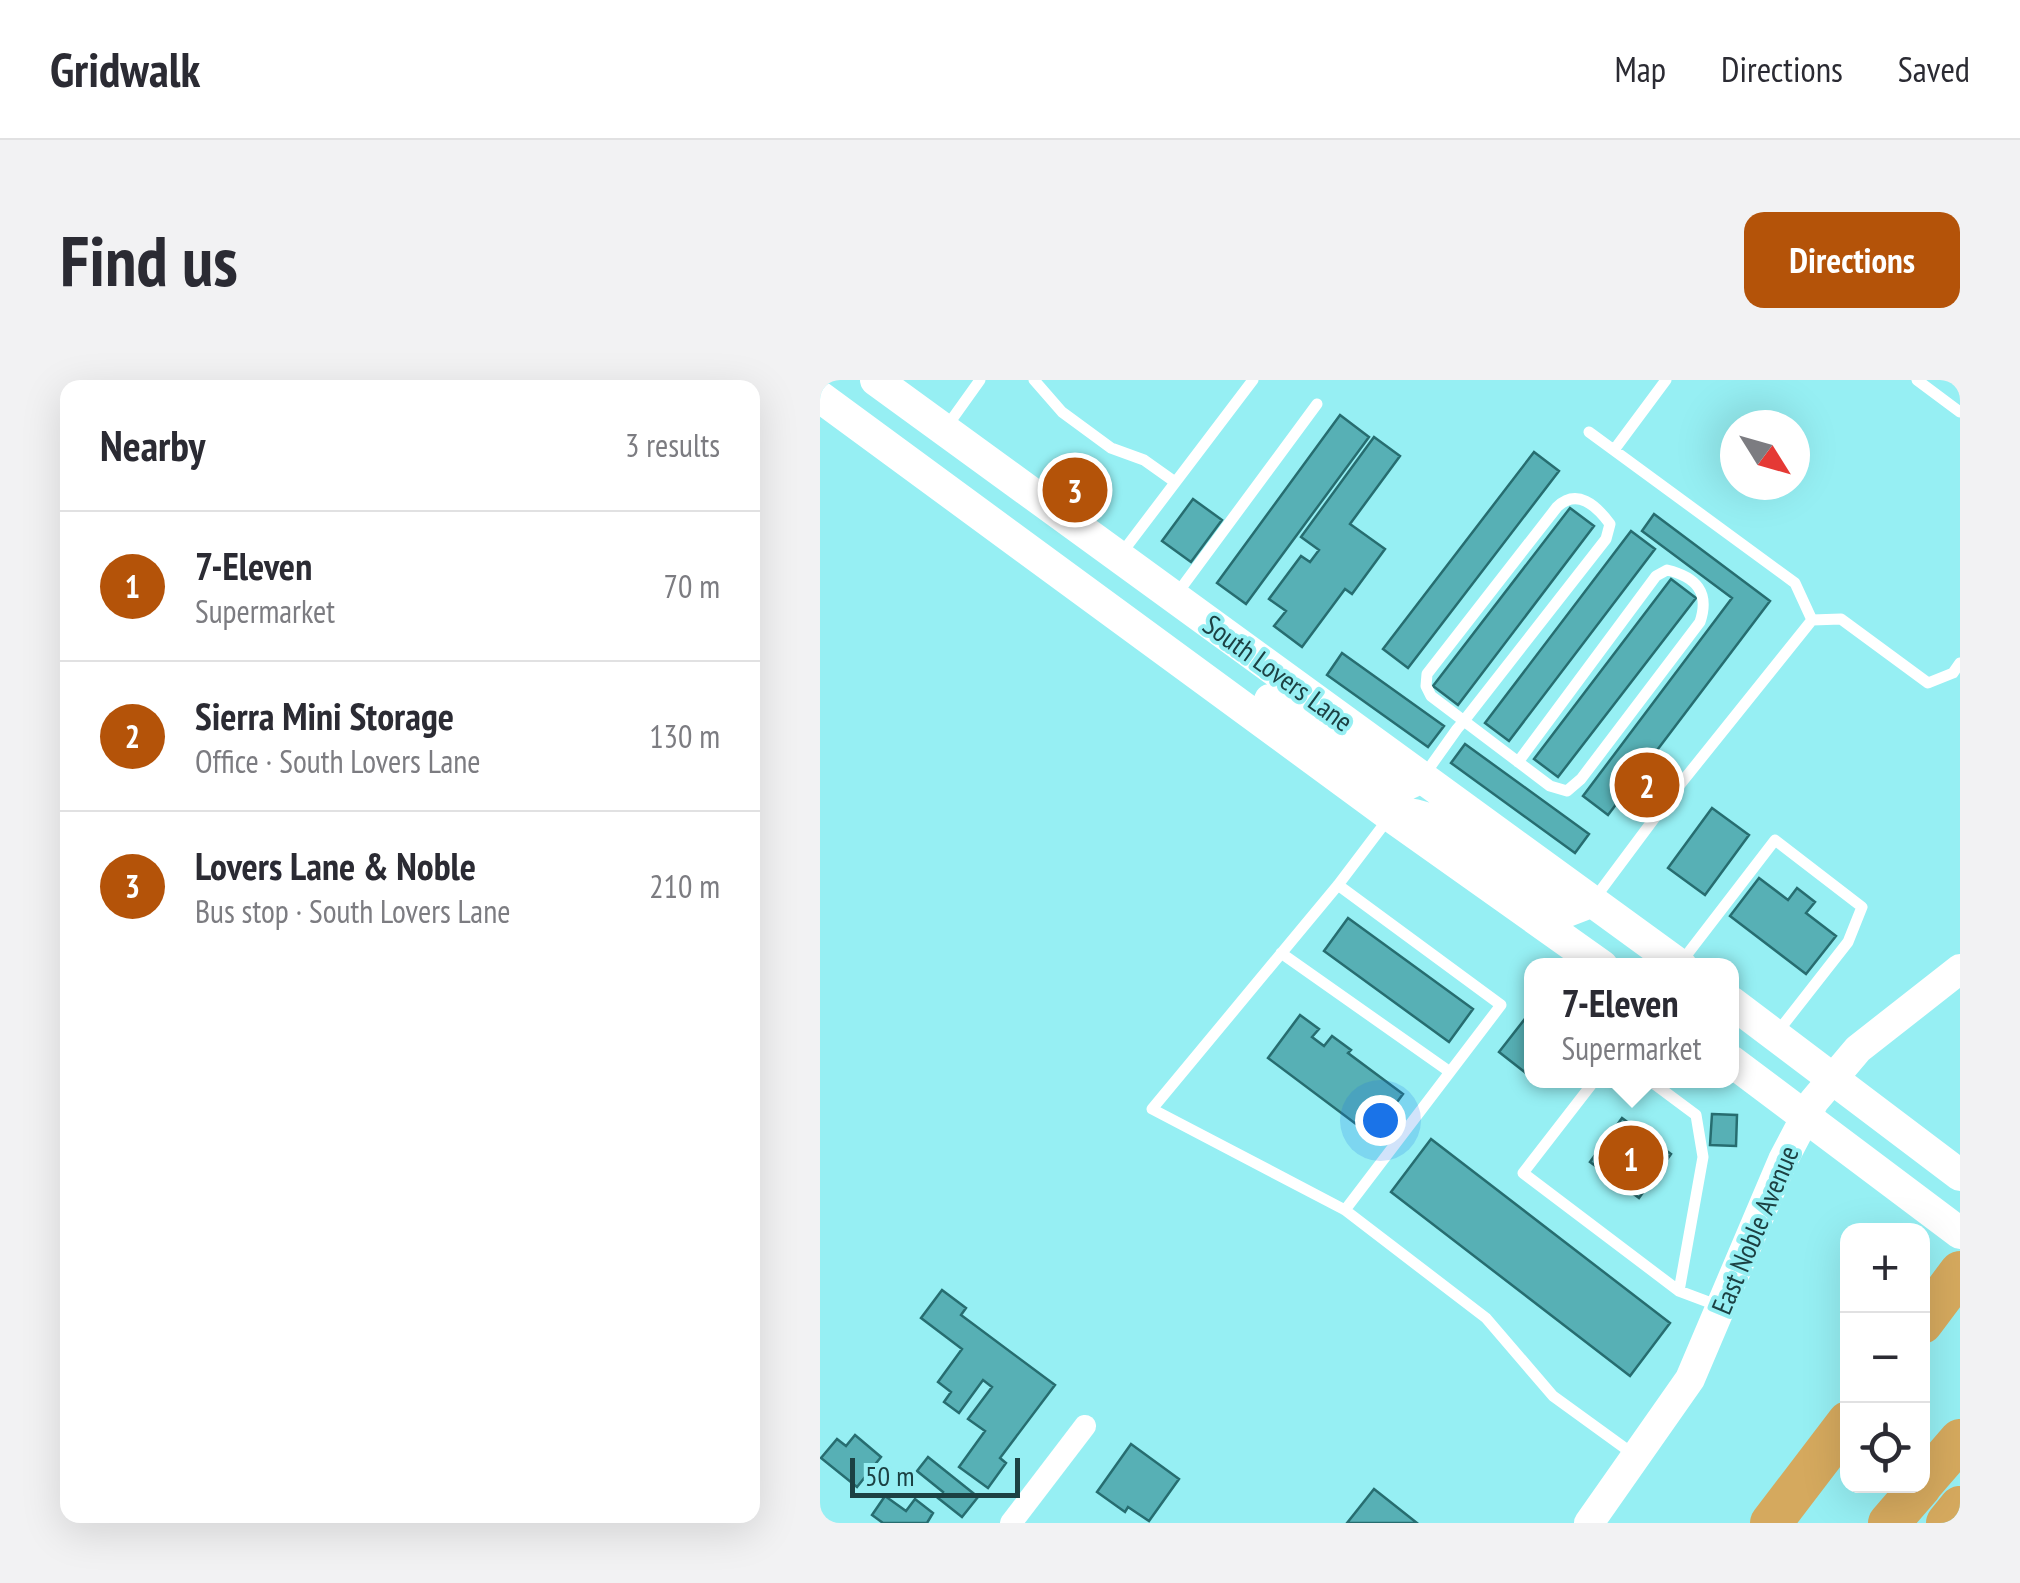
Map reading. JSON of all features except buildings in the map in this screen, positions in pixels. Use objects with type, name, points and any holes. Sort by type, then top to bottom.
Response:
[{"type":"highway","points":[[1930,1313],[1960,1272]]},
{"type":"highway","points":[[1771,1523],[1840,1432]]},
{"type":"highway","points":[[1930,1475],[1960,1440]]},
{"type":"highway","points":[[1889,1523],[1914,1493]]},
{"type":"highway","points":[[1947,1523],[1960,1508]]},
{"type":"main road","name":"South Lovers Lane","points":[[876,380],[1670,958]]},
{"type":"main road","name":"South Lovers Lane","points":[[820,398],[1591,958]]},
{"type":"main road","points":[[1202,674],[1276,702],[1388,781],[1405,785],[1422,777]]},
{"type":"main road","points":[[1391,816],[1418,814],[1438,822],[1568,910],[1592,901]]},
{"type":"main road","points":[[1739,1008],[1960,1175]]},
{"type":"main road","points":[[1739,1066],[1960,1234]]},
{"type":"street","name":"East Noble Avenue","points":[[1589,1523],[1690,1380],[1805,1116],[1832,1077],[1876,1032],[1960,970]]},
{"type":"street","points":[[1012,1523],[1085,1426]]},
{"type":"lane","points":[[945,429],[980,380]]},
{"type":"lane","points":[[1034,380],[1062,412],[1111,448],[1144,460],[1175,482]]},
{"type":"lane","points":[[1118,558],[1253,380]]},
{"type":"lane","points":[[1614,450],[1666,380]]},
{"type":"lane","points":[[1917,380],[1960,412]]},
{"type":"lane","points":[[1174,598],[1317,404]]},
{"type":"lane","points":[[1590,432],[1795,583],[1812,620]]},
{"type":"lane","points":[[1422,777],[1463,722],[1606,538],[1610,524],[1575,496],[1556,507],[1427,674],[1426,686],[1431,696],[1463,722],[1550,786],[1566,791],[1581,779],[1700,622],[1706,605],[1702,591],[1681,573],[1666,570],[1656,576],[1518,762]]},
{"type":"lane","points":[[1592,901],[1812,620],[1840,619],[1928,682],[1952,673],[1960,663]]},
{"type":"lane","points":[[1391,816],[1152,1109],[1345,1210],[1486,1318],[1554,1396],[1637,1456]]},
{"type":"lane","points":[[1685,958],[1775,840],[1862,907],[1848,942],[1776,1034]]},
{"type":"lane","points":[[1338,885],[1501,1005],[1345,1210]]},
{"type":"lane","points":[[1281,953],[1450,1072]]},
{"type":"lane","points":[[1589,1088],[1523,1173],[1679,1290],[1722,1307]]},
{"type":"lane","points":[[1660,1088],[1696,1115],[1703,1157],[1679,1290]]},
{"type":"place","name":"Lovers Lane & Noble","points":[[1075,490]]},
{"type":"place","name":"Sierra Mini Storage","points":[[1647,785]]},
{"type":"place","name":"7-Eleven","points":[[1631,1158]]}]
